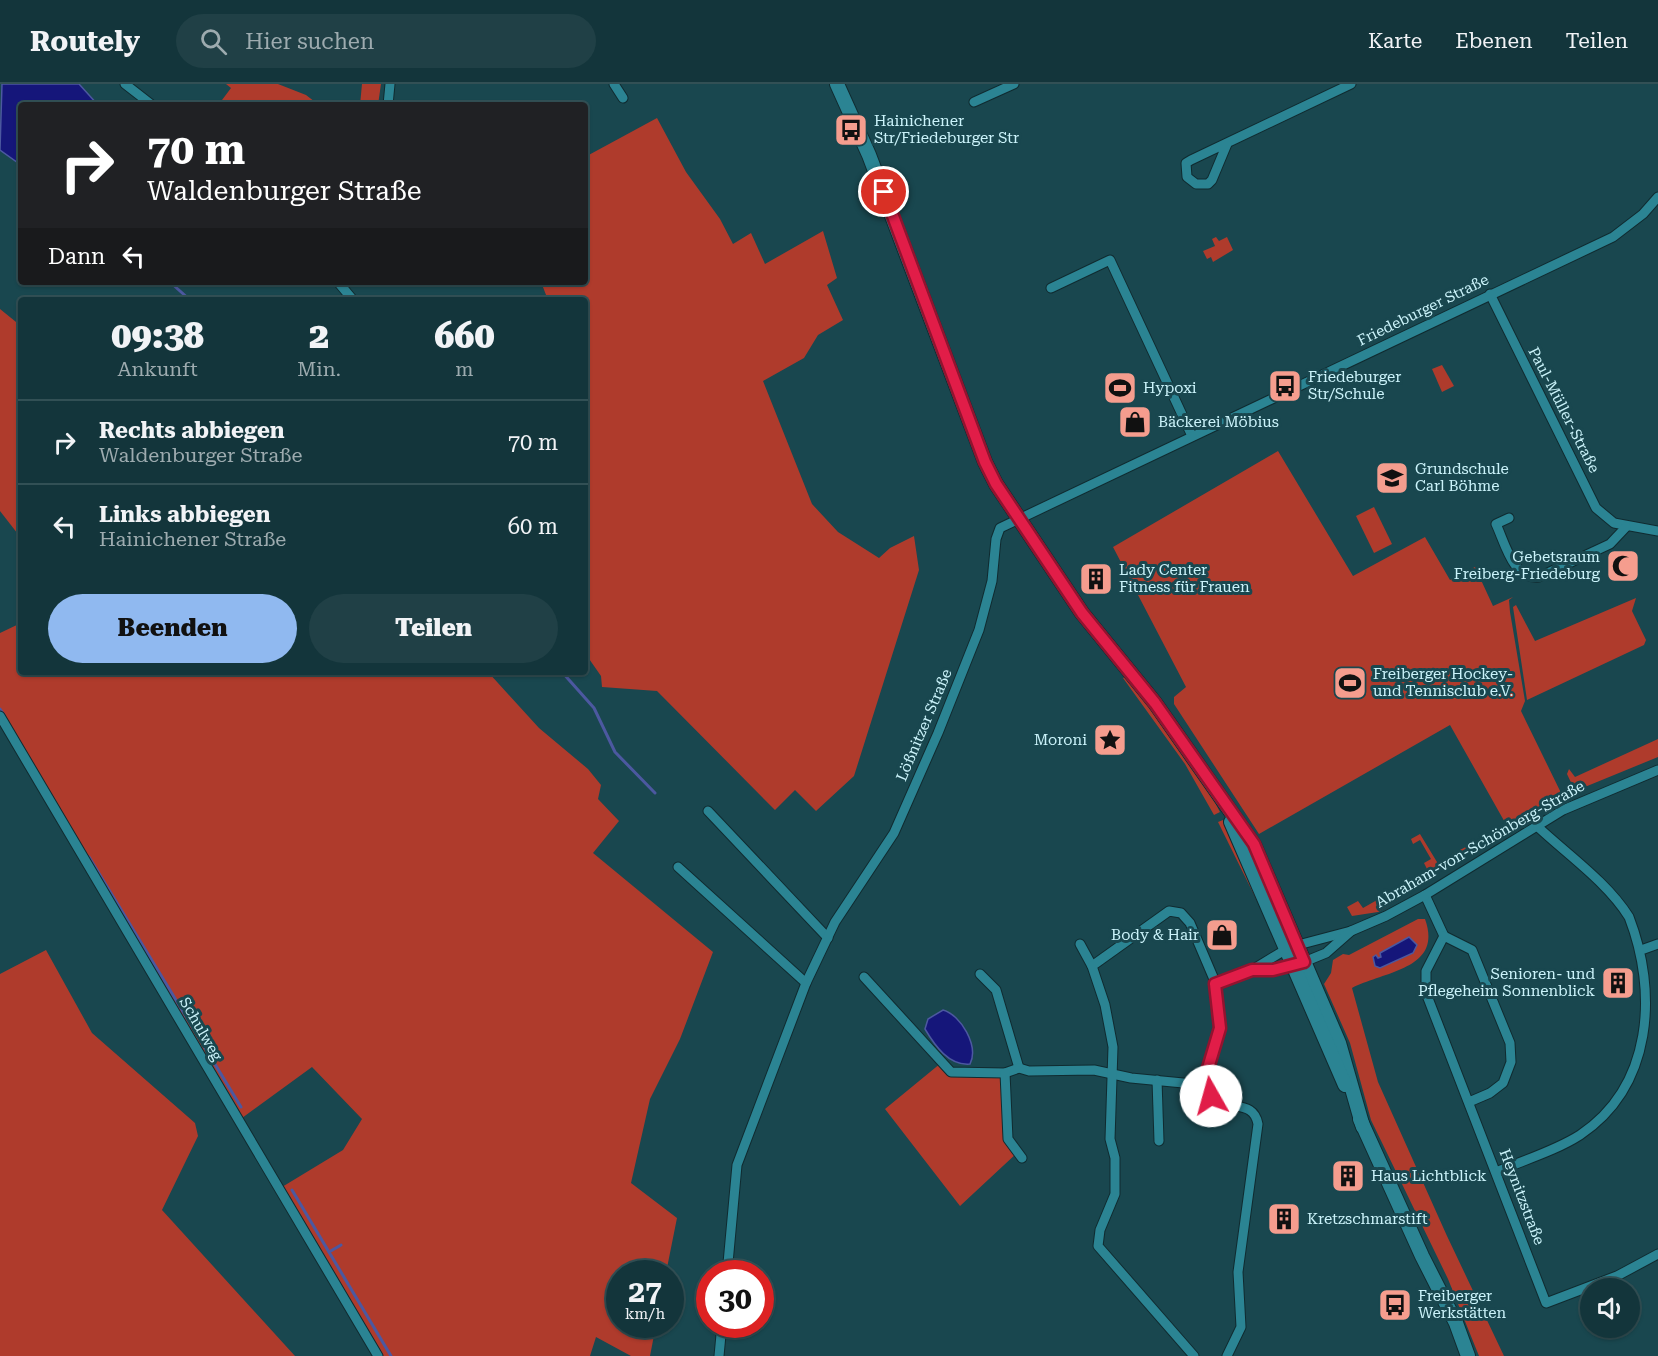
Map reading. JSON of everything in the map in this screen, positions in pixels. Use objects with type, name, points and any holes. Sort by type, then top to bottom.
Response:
[{"type":"main road","points":[[837,84],[870,155],[985,462],[1018,518],[1082,613],[1155,703],[1218,793],[1292,947],[1363,1127],[1422,1256],[1456,1323],[1468,1356]]},
{"type":"street","points":[[125,84],[148,102]]},
{"type":"street","points":[[388,102],[390,84]]},
{"type":"street","points":[[614,84],[623,98]]},
{"type":"street","points":[[974,102],[1014,84]]},
{"type":"street","points":[[1227,144],[1212,180],[1208,184],[1196,184],[1187,177],[1186,163],[1352,84]]},
{"type":"street","name":"Friedeburger Straße","points":[[1018,518],[1613,237],[1643,214],[1658,197]]},
{"type":"street","points":[[1051,288],[1110,260],[1192,436]]},
{"type":"street","name":"Paul-Müller-Straße","points":[[1490,294],[1596,508],[1614,523],[1658,531]]},
{"type":"street","name":"Lößnitzer Straße","points":[[728,1260],[737,1165],[806,983],[828,938],[894,833],[979,630],[992,580],[997,532],[1018,518]]},
{"type":"street","points":[[1509,518],[1496,524],[1519,572],[1531,578],[1539,577],[1610,544],[1626,527]]},
{"type":"street","name":"Schulweg","points":[[0,717],[378,1356]]},
{"type":"street","name":"Abraham-von-Schönberg-Straße","points":[[1252,970],[1292,947],[1351,932],[1425,896],[1574,805],[1658,770]]},
{"type":"street","points":[[708,812],[828,938]]},
{"type":"street","points":[[1496,1172],[1580,1135],[1610,1109],[1629,1086],[1650,1038],[1653,994],[1644,949],[1628,917],[1615,900],[1538,827]]},
{"type":"street","points":[[678,867],[806,983]]},
{"type":"street","points":[[1425,896],[1444,936],[1472,950],[1510,1043],[1511,1062],[1503,1083],[1490,1093],[1469,1102]]},
{"type":"street","points":[[1092,966],[1169,911],[1181,913],[1190,923],[1215,984],[1220,1028],[1203,1085]]},
{"type":"street","name":"Abraham-von-Schönberg-Straße","points":[[1252,970],[1273,970],[1298,964],[1326,953],[1351,932]]},
{"type":"street","name":"Heynitzstraße","points":[[1444,936],[1426,971],[1424,983],[1546,1303],[1617,1276],[1658,1254]]},
{"type":"street","points":[[1080,944],[1092,966],[1105,1005],[1113,1047],[1110,1139],[1115,1158],[1115,1194],[1100,1230],[1098,1246],[1194,1356]]},
{"type":"street","points":[[1644,949],[1658,944]]},
{"type":"street","points":[[1215,984],[1252,970]]},
{"type":"street","points":[[980,974],[996,990],[1020,1068]]},
{"type":"street","points":[[864,977],[951,1072],[1005,1074],[1020,1068],[1029,1071],[1113,1072],[1131,1078],[1203,1085],[1211,1096],[1221,1102],[1250,1109],[1256,1116],[1258,1124],[1238,1272],[1240,1327],[1236,1342],[1227,1356]]},
{"type":"street","points":[[1005,1074],[1008,1138],[1022,1158]]},
{"type":"street","points":[[1157,1080],[1159,1141]]},
{"type":"street","points":[[719,1356],[721,1338]]},
{"type":"shaded area","points":[[2,84],[79,84],[95,102],[18,102],[18,163],[0,150]]},
{"type":"shaded area","points":[[226,84],[278,84],[306,95],[315,102],[224,102],[222,100],[231,88]]},
{"type":"shaded area","points":[[362,84],[381,84],[378,102],[360,102]]},
{"type":"shaded area","points":[[657,118],[686,172],[720,219],[733,244],[751,233],[765,264],[823,231],[837,278],[827,285],[843,320],[818,335],[804,358],[763,381],[812,504],[838,532],[879,558],[890,548],[914,536],[919,570],[854,776],[816,811],[795,790],[775,810],[657,691],[602,687],[601,676],[588,657],[588,297],[547,297],[542,285],[588,285],[588,155]]},
{"type":"shaded area","points":[[1216,237],[1219,241],[1227,237],[1233,250],[1213,262],[1211,257],[1207,259],[1203,251],[1215,246],[1212,239]]},
{"type":"shaded area","points":[[0,309],[18,324],[18,534],[0,511]]},
{"type":"shaded area","points":[[1442,365],[1454,386],[1442,392],[1432,369]]},
{"type":"shaded area","points":[[1278,451],[1353,576],[1425,537],[1450,580],[1475,567],[1493,606],[1513,597],[1509,600],[1510,612],[1525,701],[1521,711],[1563,797],[1510,832],[1456,860],[1452,854],[1507,826],[1450,725],[1259,834],[1174,704],[1174,697],[1186,687],[1113,547]]},
{"type":"shaded area","points":[[1374,507],[1392,544],[1374,553],[1356,516]]},
{"type":"shaded area","points":[[1636,598],[1632,611],[1646,640],[1644,645],[1527,700],[1513,607],[1516,605],[1535,641]]},
{"type":"shaded area","points":[[18,624],[18,675],[491,675],[539,728],[588,769],[601,785],[598,799],[619,821],[593,853],[713,952],[680,1039],[650,1099],[631,1183],[677,1218],[669,1260],[606,1260],[606,1338],[653,1338],[650,1356],[631,1356],[596,1337],[590,1356],[383,1356],[282,1187],[343,1150],[362,1119],[312,1067],[242,1118],[0,715],[0,633]]},
{"type":"shaded area","points":[[1128,675],[1210,793],[1220,812],[1214,815],[1185,764],[1123,678]]},
{"type":"shaded area","points":[[1658,739],[1658,757],[1575,791],[1567,774],[1569,769],[1575,777]]},
{"type":"shaded area","points":[[1223,820],[1270,927],[1218,822]]},
{"type":"shaded area","points":[[1420,834],[1440,867],[1408,886],[1411,892],[1378,912],[1352,916],[1347,907],[1358,901],[1363,908],[1428,871],[1424,863],[1431,859],[1420,840],[1413,844],[1411,839]]},
{"type":"shaded area","points":[[1418,919],[1425,919],[1428,936],[1426,948],[1419,958],[1395,972],[1352,988],[1378,1082],[1504,1356],[1479,1356],[1448,1279],[1371,1120],[1350,1043],[1324,984],[1331,973],[1333,960],[1343,954],[1349,955]],"holes":[[[1380,953],[1413,953],[1380,968],[1376,955],[1378,958],[1382,957]]]},
{"type":"shaded area","points":[[1409,937],[1417,945],[1413,953],[1380,968],[1375,966],[1373,957],[1376,955],[1378,958],[1381,957],[1380,953]]},
{"type":"shaded area","points":[[46,950],[92,1033],[195,1123],[198,1136],[162,1210],[295,1356],[0,1356],[0,974]]},
{"type":"shaded area","points":[[943,1010],[956,1018],[967,1032],[972,1049],[970,1064],[956,1062],[943,1054],[925,1029],[928,1019]]},
{"type":"shaded area","points":[[941,1063],[951,1072],[1005,1073],[1008,1138],[1018,1152],[960,1206],[885,1109]]},
{"type":"waterway","points":[[173,285],[187,297]]},
{"type":"waterway","points":[[565,675],[594,708],[615,752],[655,793]]},
{"type":"waterway","points":[[0,709],[4,715]]},
{"type":"waterway","points":[[89,857],[241,1107]]},
{"type":"waterway","points":[[292,1190],[391,1356]]},
{"type":"waterway","points":[[329,1252],[341,1245]]},
{"type":"place","name":"Hainichener Str/Friedeburger Str","points":[[851,130]]},
{"type":"place","name":"Friedeburger Str/Schule","points":[[1285,386]]},
{"type":"place","name":"Hypoxi","points":[[1120,388]]},
{"type":"place","name":"Bäckerei Möbius","points":[[1135,422]]},
{"type":"place","name":"Grundschule Carl Böhme","points":[[1392,478]]},
{"type":"place","name":"Gebetsraum Freiberg-Friedeburg","points":[[1623,566]]},
{"type":"place","name":"Lady Center Fitness für Frauen","points":[[1096,579]]},
{"type":"place","name":"Freiberger Hockey- und Tennisclub e.V.","points":[[1350,683]]},
{"type":"place","name":"Moroni","points":[[1110,740]]},
{"type":"place","name":"Body & Hair","points":[[1222,935]]},
{"type":"place","name":"Senioren- und Pflegeheim Sonnenblick","points":[[1618,983]]},
{"type":"place","name":"Haus Lichtblick","points":[[1348,1176]]},
{"type":"place","name":"Kretzschmarstift","points":[[1284,1219]]},
{"type":"place","name":"Freiberger Werkstätten","points":[[1395,1305]]},
{"type":"route","points":[[884,192],[985,462],[996,484],[1082,613],[1155,703],[1254,844],[1298,945],[1304,962],[1273,970],[1252,970],[1215,984],[1220,1028],[1203,1085],[1211,1096]]}]
